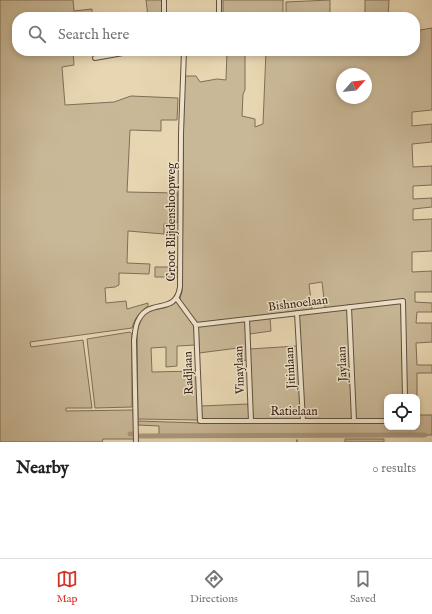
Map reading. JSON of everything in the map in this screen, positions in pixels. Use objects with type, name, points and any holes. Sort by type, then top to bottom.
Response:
[{"type":"street","points":[[164,0],[164,12]]},
{"type":"street","points":[[219,0],[219,12]]},
{"type":"street","points":[[95,58],[106,56]]},
{"type":"street","name":"Groot Blijdenshoopweg","points":[[136,440],[134,348],[136,324],[145,312],[151,308],[173,302],[177,299],[180,287],[181,134],[184,56]]},
{"type":"street","points":[[177,299],[196,325]]},
{"type":"street","name":"Bishnoelaan","points":[[196,325],[403,301],[405,394]]},
{"type":"street","name":"Jaylaan","points":[[349,307],[354,421]]},
{"type":"street","name":"Jitinlaan","points":[[297,313],[303,422]]},
{"type":"street","name":"Vinaylaan","points":[[247,319],[251,421]]},
{"type":"street","name":"Radjlaan","points":[[196,325],[200,421]]},
{"type":"street","name":"Ratielaan","points":[[200,421],[384,421]]},
{"type":"shaded area","points":[[0,0],[73,0],[74,11],[92,9],[92,12],[12,12],[12,56],[73,56],[74,65],[62,67],[65,105],[114,102],[131,96],[178,98],[177,120],[161,120],[161,131],[130,130],[127,192],[178,193],[178,222],[164,224],[164,234],[128,231],[127,263],[150,264],[149,274],[119,273],[119,285],[105,288],[106,303],[126,301],[127,309],[148,303],[148,306],[138,315],[132,328],[30,342],[31,347],[83,340],[92,408],[66,408],[66,411],[133,410],[134,439],[103,439],[102,442],[0,442]]},
{"type":"shaded area","points":[[146,0],[163,0],[163,12],[147,12]]},
{"type":"shaded area","points":[[223,0],[283,0],[283,12],[223,12]]},
{"type":"shaded area","points":[[330,0],[330,12],[286,12],[286,2]]},
{"type":"shaded area","points":[[365,0],[389,0],[388,12],[365,12]]},
{"type":"shaded area","points":[[432,28],[432,110],[412,112],[412,126],[432,124],[432,142],[412,144],[413,167],[432,166],[432,185],[413,186],[413,199],[432,198],[432,207],[413,209],[413,220],[432,219],[432,251],[412,252],[412,272],[432,271],[432,292],[415,292],[415,302],[432,303],[432,312],[417,312],[416,323],[432,323],[432,342],[416,343],[417,365],[432,365],[432,373],[417,373],[417,394],[406,394],[404,300],[325,308],[322,282],[309,284],[312,309],[197,323],[181,302],[180,298],[182,292],[184,76],[196,76],[200,82],[217,79],[226,80],[227,56],[245,56],[245,90],[243,94],[242,116],[255,119],[255,127],[263,124],[266,56],[420,56],[420,30]]},
{"type":"shaded area","points":[[155,267],[178,267],[178,277],[155,277]]},
{"type":"shaded area","points":[[177,301],[194,325],[195,345],[177,346],[177,366],[166,367],[166,347],[151,348],[152,372],[197,371],[198,420],[138,419],[137,332],[140,322],[148,312],[165,308]]},
{"type":"shaded area","points":[[401,303],[403,394],[384,394],[384,420],[355,419],[351,308]]},
{"type":"shaded area","points":[[348,308],[352,419],[304,419],[299,314]]},
{"type":"shaded area","points":[[270,318],[271,331],[250,334],[249,321]]},
{"type":"shaded area","points":[[245,320],[247,360],[238,361],[238,348],[199,353],[198,326]]},
{"type":"shaded area","points":[[130,332],[132,334],[132,407],[95,408],[87,339]]},
{"type":"shaded area","points":[[297,346],[301,420],[253,419],[250,349]]},
{"type":"shaded area","points":[[248,404],[249,419],[201,420],[201,406]]},
{"type":"shaded area","points":[[420,415],[432,415],[432,435],[159,436],[159,426],[138,425],[138,421],[200,423],[384,422],[384,430],[420,430]]},
{"type":"shaded area","points":[[345,439],[384,439],[384,442],[345,442]]},
{"type":"waterway","points":[[140,436],[425,435]]}]
